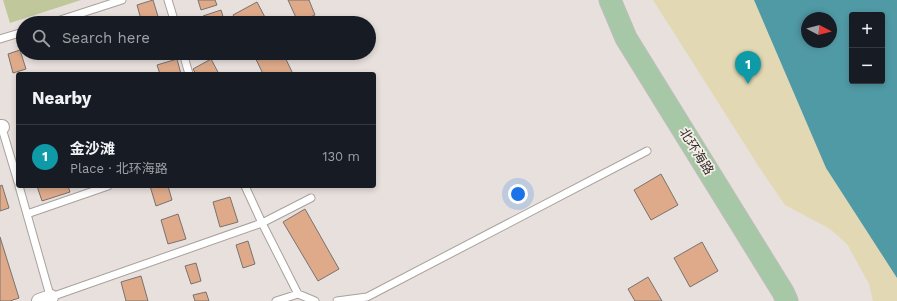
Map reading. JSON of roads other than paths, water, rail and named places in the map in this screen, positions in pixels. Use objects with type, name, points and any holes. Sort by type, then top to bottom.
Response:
[{"type":"main road","name":"北环海路","points":[[610,0],[626,38],[787,301]]},
{"type":"lane","points":[[73,16],[122,0]]},
{"type":"lane","points":[[168,0],[173,16]]},
{"type":"lane","points":[[0,40],[16,34]]},
{"type":"lane","points":[[185,60],[188,72]]},
{"type":"lane","points":[[0,125],[16,176]]},
{"type":"lane","points":[[337,301],[367,297],[647,151]]},
{"type":"lane","points":[[20,188],[28,214],[47,300],[262,223],[312,198]]},
{"type":"lane","points":[[28,214],[102,188]]},
{"type":"lane","points":[[246,188],[298,294]]},
{"type":"lane","points":[[276,301],[298,294],[315,301]]},
{"type":"water","points":[[754,0],[897,0],[897,278],[826,168]]},
{"type":"place","name":"金沙滩","points":[[748,84]]}]
